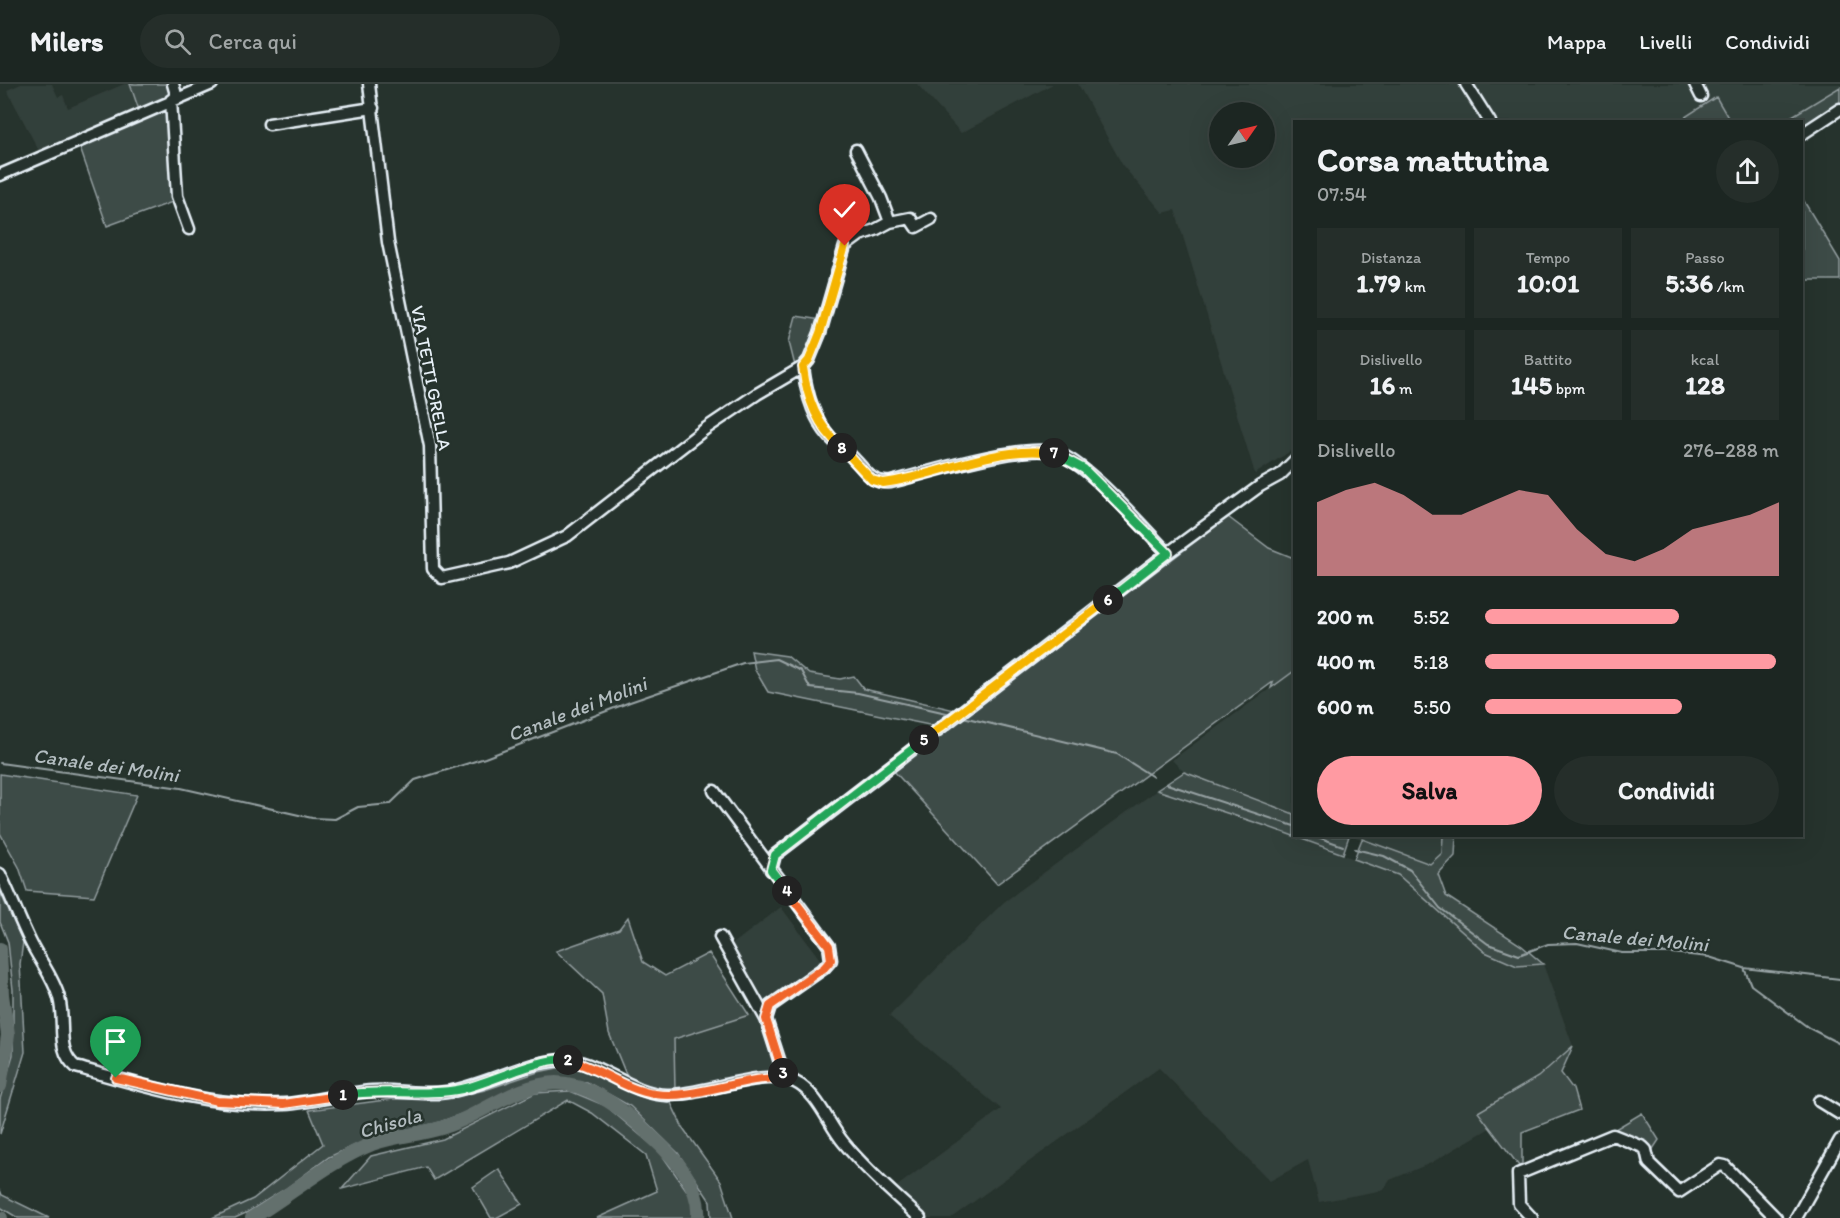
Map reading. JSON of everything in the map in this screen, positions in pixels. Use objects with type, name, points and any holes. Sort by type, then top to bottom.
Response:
[{"type":"street","points":[[173,84],[177,196],[189,229]]},
{"type":"street","points":[[0,175],[212,84]]},
{"type":"street","name":"VIA TETTI GRELLA","points":[[369,84],[388,242],[430,446],[434,569],[438,576],[447,578],[509,562],[567,536],[705,429],[803,367]]},
{"type":"street","points":[[1466,84],[1489,120]]},
{"type":"street","points":[[1695,84],[1701,96]]},
{"type":"street","points":[[269,124],[373,108]]},
{"type":"street","points":[[1803,133],[1840,109]]},
{"type":"street","points":[[855,150],[881,198],[890,222]]},
{"type":"street","points":[[931,219],[916,227],[910,218],[890,222],[849,241],[845,246],[820,333],[809,360],[803,367],[811,405],[829,437],[855,460],[872,480],[883,483],[1012,453],[1036,450],[1057,453],[1084,469],[1168,553]]},
{"type":"street","points":[[771,870],[775,855],[1168,553],[1260,486],[1280,475],[1293,462]]},
{"type":"street","points":[[714,791],[829,946],[831,960],[824,968],[770,1006],[766,1019]]},
{"type":"street","points":[[0,874],[30,942],[59,997],[64,1027],[62,1046],[68,1060],[76,1067],[217,1101],[284,1104],[374,1091],[443,1093],[465,1089],[547,1062],[564,1059],[583,1063],[653,1094],[670,1095],[758,1079],[785,1078],[793,1080],[809,1092],[843,1143],[920,1218]]},
{"type":"street","points":[[720,937],[766,1019],[785,1078]]},
{"type":"street","points":[[1819,1101],[1840,1114]]},
{"type":"street","points":[[1532,1218],[1519,1204],[1518,1174],[1613,1135],[1646,1150],[1649,1163],[1679,1192],[1720,1165],[1725,1166],[1776,1218]]},
{"type":"street","points":[[1796,1218],[1840,1140]]},
{"type":"shaded area","points":[[21,84],[52,84],[58,97],[63,95],[68,108],[124,84],[130,84],[139,110],[39,151],[7,90]]},
{"type":"shaded area","points":[[130,84],[171,84],[175,96],[139,110]]},
{"type":"shaded area","points":[[917,84],[1053,84],[961,133]]},
{"type":"shaded area","points":[[1078,84],[1840,84],[1840,87],[1786,120],[1729,120],[1716,97],[1681,120],[1293,120],[1293,450],[1255,474],[1175,210],[1163,213],[1123,166]]},
{"type":"shaded area","points":[[1840,87],[1840,102],[1803,127],[1803,120],[1786,120]]},
{"type":"shaded area","points":[[1716,97],[1729,120],[1681,120]]},
{"type":"shaded area","points":[[160,111],[169,111],[175,201],[107,226],[80,148]]},
{"type":"shaded area","points":[[1803,200],[1840,261],[1840,280],[1803,280]]},
{"type":"shaded area","points":[[796,316],[821,320],[804,361],[796,370],[789,342]]},
{"type":"shaded area","points":[[1228,517],[1269,548],[1293,558],[1293,672],[1271,688],[1273,682],[997,884],[893,770]]},
{"type":"shaded area","points":[[751,651],[787,656],[809,674],[840,679],[854,676],[864,689],[955,710],[934,726],[768,692],[755,670]]},
{"type":"shaded area","points":[[1293,672],[1293,814],[1184,772],[1172,760]]},
{"type":"shaded area","points":[[1184,772],[1293,814],[1293,836],[1263,825],[1157,790]]},
{"type":"shaded area","points":[[0,774],[137,795],[94,896],[27,891],[19,867],[0,833]]},
{"type":"shaded area","points":[[1157,790],[1263,825],[1398,875],[1485,952],[1517,966],[1543,964],[1573,1046],[1538,1077],[1478,1112],[1490,1128],[1431,1163],[1390,1180],[1384,1190],[1319,1202],[1308,1160],[1270,1181],[1159,1068],[951,1218],[927,1218],[896,1187],[1001,1109],[889,1016],[1004,902]]},
{"type":"shaded area","points":[[1296,837],[1349,837],[1343,854]]},
{"type":"shaded area","points":[[1356,837],[1443,837],[1442,853],[1430,864]]},
{"type":"shaded area","points":[[1443,837],[1456,837],[1455,856],[1438,874],[1446,896],[1522,946],[1543,964],[1517,966],[1485,952],[1398,875],[1354,859],[1362,839],[1430,864],[1442,853]]},
{"type":"shaded area","points":[[0,892],[23,942],[20,964],[25,1052],[0,1134],[0,1099],[13,1055],[13,990],[8,942],[0,922]]},
{"type":"shaded area","points":[[781,907],[822,962],[765,1005],[730,946]]},
{"type":"shaded area","points":[[628,917],[643,962],[665,976],[709,953],[749,1015],[674,1039],[675,1091],[658,1090],[632,1081],[625,1072],[609,1033],[602,994],[556,951],[619,929]]},
{"type":"shaded area","points":[[759,1012],[778,1072],[675,1091],[674,1039]]},
{"type":"shaded area","points":[[1573,1046],[1561,1073],[1573,1089],[1579,1110],[1522,1132],[1522,1170],[1478,1112],[1538,1077]]},
{"type":"shaded area","points":[[567,1066],[593,1073],[630,1092],[671,1103],[683,1128],[721,1181],[733,1218],[711,1218],[710,1201],[678,1153],[630,1106],[587,1082],[549,1079],[519,1086],[475,1109],[437,1123],[376,1136],[329,1157],[248,1212],[235,1218],[212,1218],[253,1199],[323,1144],[309,1110],[393,1099],[445,1099]]},
{"type":"shaded area","points":[[570,1091],[606,1106],[660,1152],[694,1201],[692,1218],[597,1218],[657,1191],[646,1155],[592,1113],[568,1100],[434,1180],[426,1167],[342,1189],[371,1156],[443,1139],[535,1093]]},
{"type":"shaded area","points":[[1642,1113],[1659,1140],[1653,1149],[1612,1131]]},
{"type":"shaded area","points":[[499,1169],[522,1204],[496,1218],[491,1218],[473,1187]]},
{"type":"shaded area","points":[[0,1190],[2,1195],[49,1218],[18,1218],[0,1207]]},
{"type":"waterway","name":"Canale dei Molini","points":[[0,763],[181,788],[312,818],[335,819],[358,807],[390,804],[415,780],[485,758],[630,702],[743,663],[776,659],[801,671],[810,688],[858,693],[951,714]]},
{"type":"waterway","name":"Canale dei Molini","points":[[963,717],[1117,754],[1153,777]]},
{"type":"waterway","name":"Canale dei Molini","points":[[1167,784],[1293,826]]},
{"type":"waterway","name":"Canale dei Molini","points":[[1318,837],[1343,846]]},
{"type":"waterway","name":"Canale dei Molini","points":[[1355,849],[1384,856],[1410,870],[1440,908],[1488,944],[1519,955],[1548,944],[1577,943],[1622,953],[1671,953],[1709,957],[1744,968],[1840,979]]},
{"type":"waterway","name":"Chisola","points":[[0,949],[2,995],[8,1035],[0,1086]]},
{"type":"waterway","points":[[1744,968],[1751,985],[1809,1028],[1840,1044]]},
{"type":"waterway","name":"Chisola","points":[[252,1218],[356,1151],[393,1138],[445,1127],[504,1098],[543,1084],[556,1083],[570,1084],[597,1094],[622,1110],[670,1154],[691,1184],[698,1206],[698,1218]]},
{"type":"route","points":[[116,1078],[217,1101],[284,1104],[374,1091],[443,1093],[465,1089],[547,1062],[564,1059],[583,1063],[653,1094],[670,1095],[758,1079],[785,1078],[766,1019],[770,1006],[824,968],[831,960],[829,946],[771,870],[775,855],[1168,553],[1084,469],[1057,453],[1036,450],[1012,453],[883,483],[872,480],[864,473],[855,460],[829,437],[821,425],[811,405],[803,367],[809,360],[820,333],[845,246]]}]
